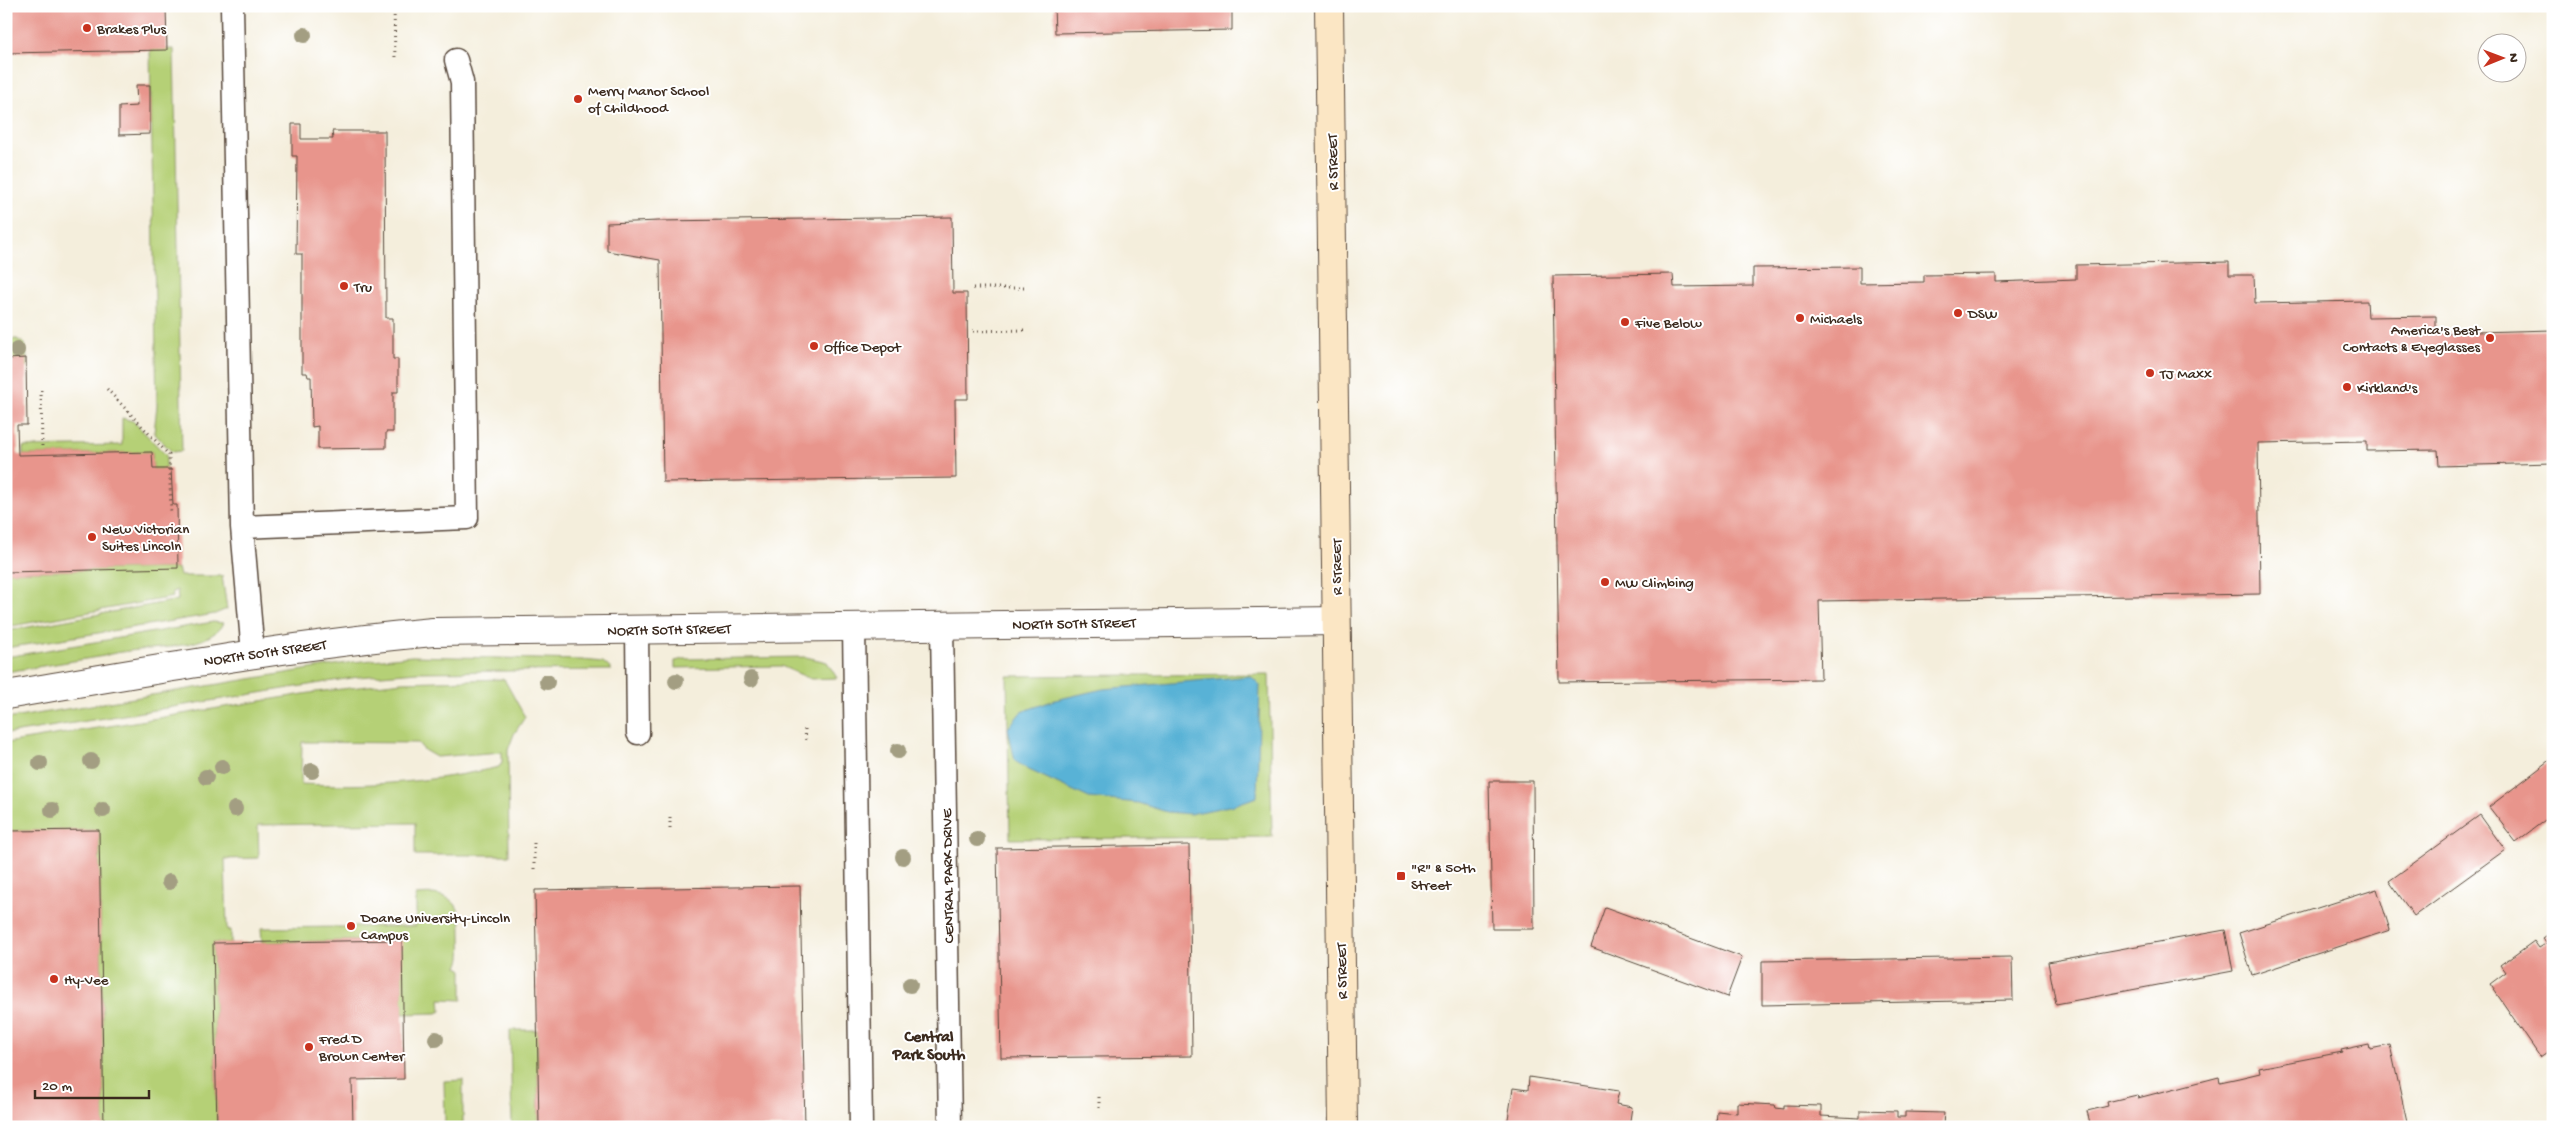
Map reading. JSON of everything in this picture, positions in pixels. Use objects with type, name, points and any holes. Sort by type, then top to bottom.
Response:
[{"type":"main road","name":"R STREET","points":[[1329,6],[1343,1127]]},
{"type":"street","name":"NORTH 50TH STREET","points":[[6,695],[253,654],[350,640],[433,632],[1336,621]]},
{"type":"lane","points":[[232,6],[242,527],[253,654]]},
{"type":"lane","points":[[242,527],[467,518],[462,82],[456,60]]},
{"type":"lane","name":"CENTRAL PARK DRIVE","points":[[942,626],[950,1127]]},
{"type":"lane","points":[[854,627],[861,1127]]},
{"type":"lane","points":[[637,630],[638,733]]},
{"type":"path","points":[[394,6],[395,60]]},
{"type":"path","points":[[973,288],[1024,288]]},
{"type":"path","points":[[973,331],[1025,330]]},
{"type":"path","points":[[107,389],[169,455],[171,512]]},
{"type":"path","points":[[41,390],[42,447]]},
{"type":"path","points":[[805,729],[806,743]]},
{"type":"path","points":[[670,817],[670,832]]},
{"type":"path","points":[[534,841],[534,870]]},
{"type":"path","points":[[1099,1095],[1099,1108]]},
{"type":"green space","points":[[174,49],[182,451],[172,452],[154,433],[157,405],[150,50]]},
{"type":"green space","points":[[6,339],[17,339],[25,344],[28,366],[24,370],[6,371]]},
{"type":"green space","points":[[122,418],[133,421],[166,455],[166,469],[153,469],[152,452],[23,455],[23,447],[122,445]]},
{"type":"green space","points":[[178,568],[180,576],[222,576],[227,609],[215,614],[6,648],[6,631],[178,600],[177,590],[172,592],[173,597],[6,627],[6,572]]},
{"type":"green space","points":[[213,622],[223,623],[215,633],[203,640],[187,644],[117,653],[6,672],[6,657]]},
{"type":"green space","points":[[412,656],[583,660],[603,662],[612,670],[417,672],[358,677],[6,734],[6,719],[353,662]]},
{"type":"green space","points":[[806,657],[827,662],[837,678],[811,679],[781,666],[675,668],[675,661],[684,659]]},
{"type":"green space","points":[[1269,674],[1272,837],[1010,839],[1007,676]]},
{"type":"green space","points":[[504,679],[525,717],[514,734],[508,750],[509,855],[415,855],[415,823],[258,825],[259,858],[225,859],[227,930],[231,930],[231,943],[213,943],[217,1127],[104,1127],[99,830],[6,831],[6,743],[316,692],[402,682]],"holes":[[[302,742],[418,743],[424,750],[436,757],[502,752],[502,762],[499,767],[425,780],[351,785],[301,784]]]},
{"type":"green space","points":[[433,894],[449,899],[454,903],[459,913],[461,927],[461,956],[458,967],[462,969],[462,1000],[440,999],[441,1011],[437,1013],[403,1014],[401,940],[262,942],[261,928],[416,926],[416,895]]},
{"type":"green space","points":[[510,1030],[537,1030],[539,1127],[512,1127]]},
{"type":"green space","points":[[463,1080],[463,1127],[443,1127],[445,1120],[444,1081]]},
{"type":"water","points":[[1251,676],[1260,685],[1257,797],[1234,805],[1190,814],[1167,812],[1138,803],[1089,798],[1029,770],[1015,761],[1008,728],[1021,712],[1055,700],[1103,689]]},
{"type":"building","name":"Brakes Plus","points":[[6,6],[166,6],[167,50],[6,53]]},
{"type":"building","points":[[1054,6],[1232,6],[1232,30],[1055,33]]},
{"type":"building","points":[[136,85],[150,85],[150,134],[119,135],[119,107],[137,106]]},
{"type":"building","name":"Tru","points":[[292,124],[301,124],[301,139],[333,139],[332,131],[385,131],[386,318],[393,318],[393,359],[398,359],[398,392],[393,392],[393,432],[386,432],[386,448],[318,449],[318,426],[312,427],[311,377],[308,377],[307,373],[302,373],[302,254],[296,254],[297,156],[292,156]]},
{"type":"building","name":"Office Depot","points":[[952,217],[953,293],[967,293],[968,399],[955,399],[956,478],[663,482],[660,260],[607,251],[607,223]]},
{"type":"building","points":[[2229,262],[2229,275],[2254,275],[2255,303],[2367,301],[2368,317],[2436,316],[2436,333],[2553,330],[2553,463],[2439,466],[2438,450],[2367,451],[2367,441],[2258,443],[2260,594],[1819,601],[1821,679],[1559,682],[1553,276],[1673,274],[1674,287],[1753,286],[1753,268],[1860,267],[1860,283],[1924,282],[1924,275],[1996,274],[1996,282],[2076,279],[2076,265]]},
{"type":"building","name":"New Victorian Suites Lincoln","points":[[26,358],[27,425],[17,425],[18,455],[152,452],[153,469],[171,469],[173,505],[177,505],[178,568],[6,572],[6,359]]},
{"type":"building","points":[[2553,758],[2553,814],[2516,842],[2489,807]]},
{"type":"building","points":[[1489,781],[1533,781],[1534,929],[1492,929]]},
{"type":"building","points":[[2480,815],[2505,850],[2414,916],[2389,881]]},
{"type":"building","name":"Hy-Vee","points":[[99,830],[104,1127],[6,1127],[6,831]]},
{"type":"building","points":[[1189,845],[1192,1056],[1001,1058],[997,848]]},
{"type":"building","points":[[800,886],[805,1127],[539,1127],[535,890]]},
{"type":"building","points":[[2377,889],[2390,930],[2252,975],[2239,933]]},
{"type":"building","points":[[1605,907],[1742,957],[1727,997],[1591,947]]},
{"type":"building","points":[[2225,930],[2233,971],[2056,1004],[2048,962]]},
{"type":"building","points":[[2553,931],[2553,1048],[2540,1057],[2490,984],[2506,972],[2501,965],[2534,941],[2539,948],[2547,943],[2543,938]]},
{"type":"building","name":"Fred D Brown Center","points":[[402,940],[404,1079],[352,1080],[353,1127],[217,1127],[213,943]]},
{"type":"building","points":[[2012,957],[2013,1000],[1762,1005],[1762,961]]},
{"type":"building","points":[[2369,1044],[2370,1049],[2390,1045],[2408,1127],[2091,1127],[2087,1111],[2108,1106],[2107,1102],[2137,1095],[2138,1098],[2219,1077],[2220,1082],[2239,1078],[2260,1073],[2259,1068],[2342,1052],[2341,1050]]},
{"type":"building","points":[[1529,1077],[1619,1091],[1616,1104],[1632,1107],[1629,1127],[1510,1127],[1507,1125],[1513,1088],[1528,1090]]},
{"type":"building","points":[[1737,1103],[1775,1105],[1776,1108],[1784,1109],[1784,1105],[1821,1106],[1821,1116],[1860,1118],[1860,1110],[1897,1111],[1897,1117],[1905,1117],[1905,1112],[1944,1113],[1943,1124],[1963,1125],[1963,1127],[1716,1127],[1717,1111],[1737,1113]]},
{"type":"place","name":"Brakes Plus","points":[[87,28]]},
{"type":"place","name":"Merry Manor School of Childhood","points":[[578,99]]},
{"type":"place","name":"Tru","points":[[344,286]]},
{"type":"place","name":"DSW","points":[[1958,313]]},
{"type":"place","name":"Michaels","points":[[1800,318]]},
{"type":"place","name":"Five Below","points":[[1625,322]]},
{"type":"place","name":"America's Best Contacts & Eyeglasses","points":[[2490,338]]},
{"type":"place","name":"Office Depot","points":[[814,346]]},
{"type":"place","name":"TJ Maxx","points":[[2150,373]]},
{"type":"place","name":"Kirkland's","points":[[2347,387]]},
{"type":"place","name":"New Victorian Suites Lincoln","points":[[92,537]]},
{"type":"place","name":"MW Climbing","points":[[1605,582]]},
{"type":"place","name":"\"R\" & 50th Street","points":[[1401,876]]},
{"type":"place","name":"Doane University-Lincoln Campus","points":[[351,926]]},
{"type":"place","name":"Hy-Vee","points":[[54,979]]},
{"type":"place","name":"Fred D Brown Center","points":[[309,1047]]},
{"type":"district","name":"Central Park South","points":[[929,1044]]}]
